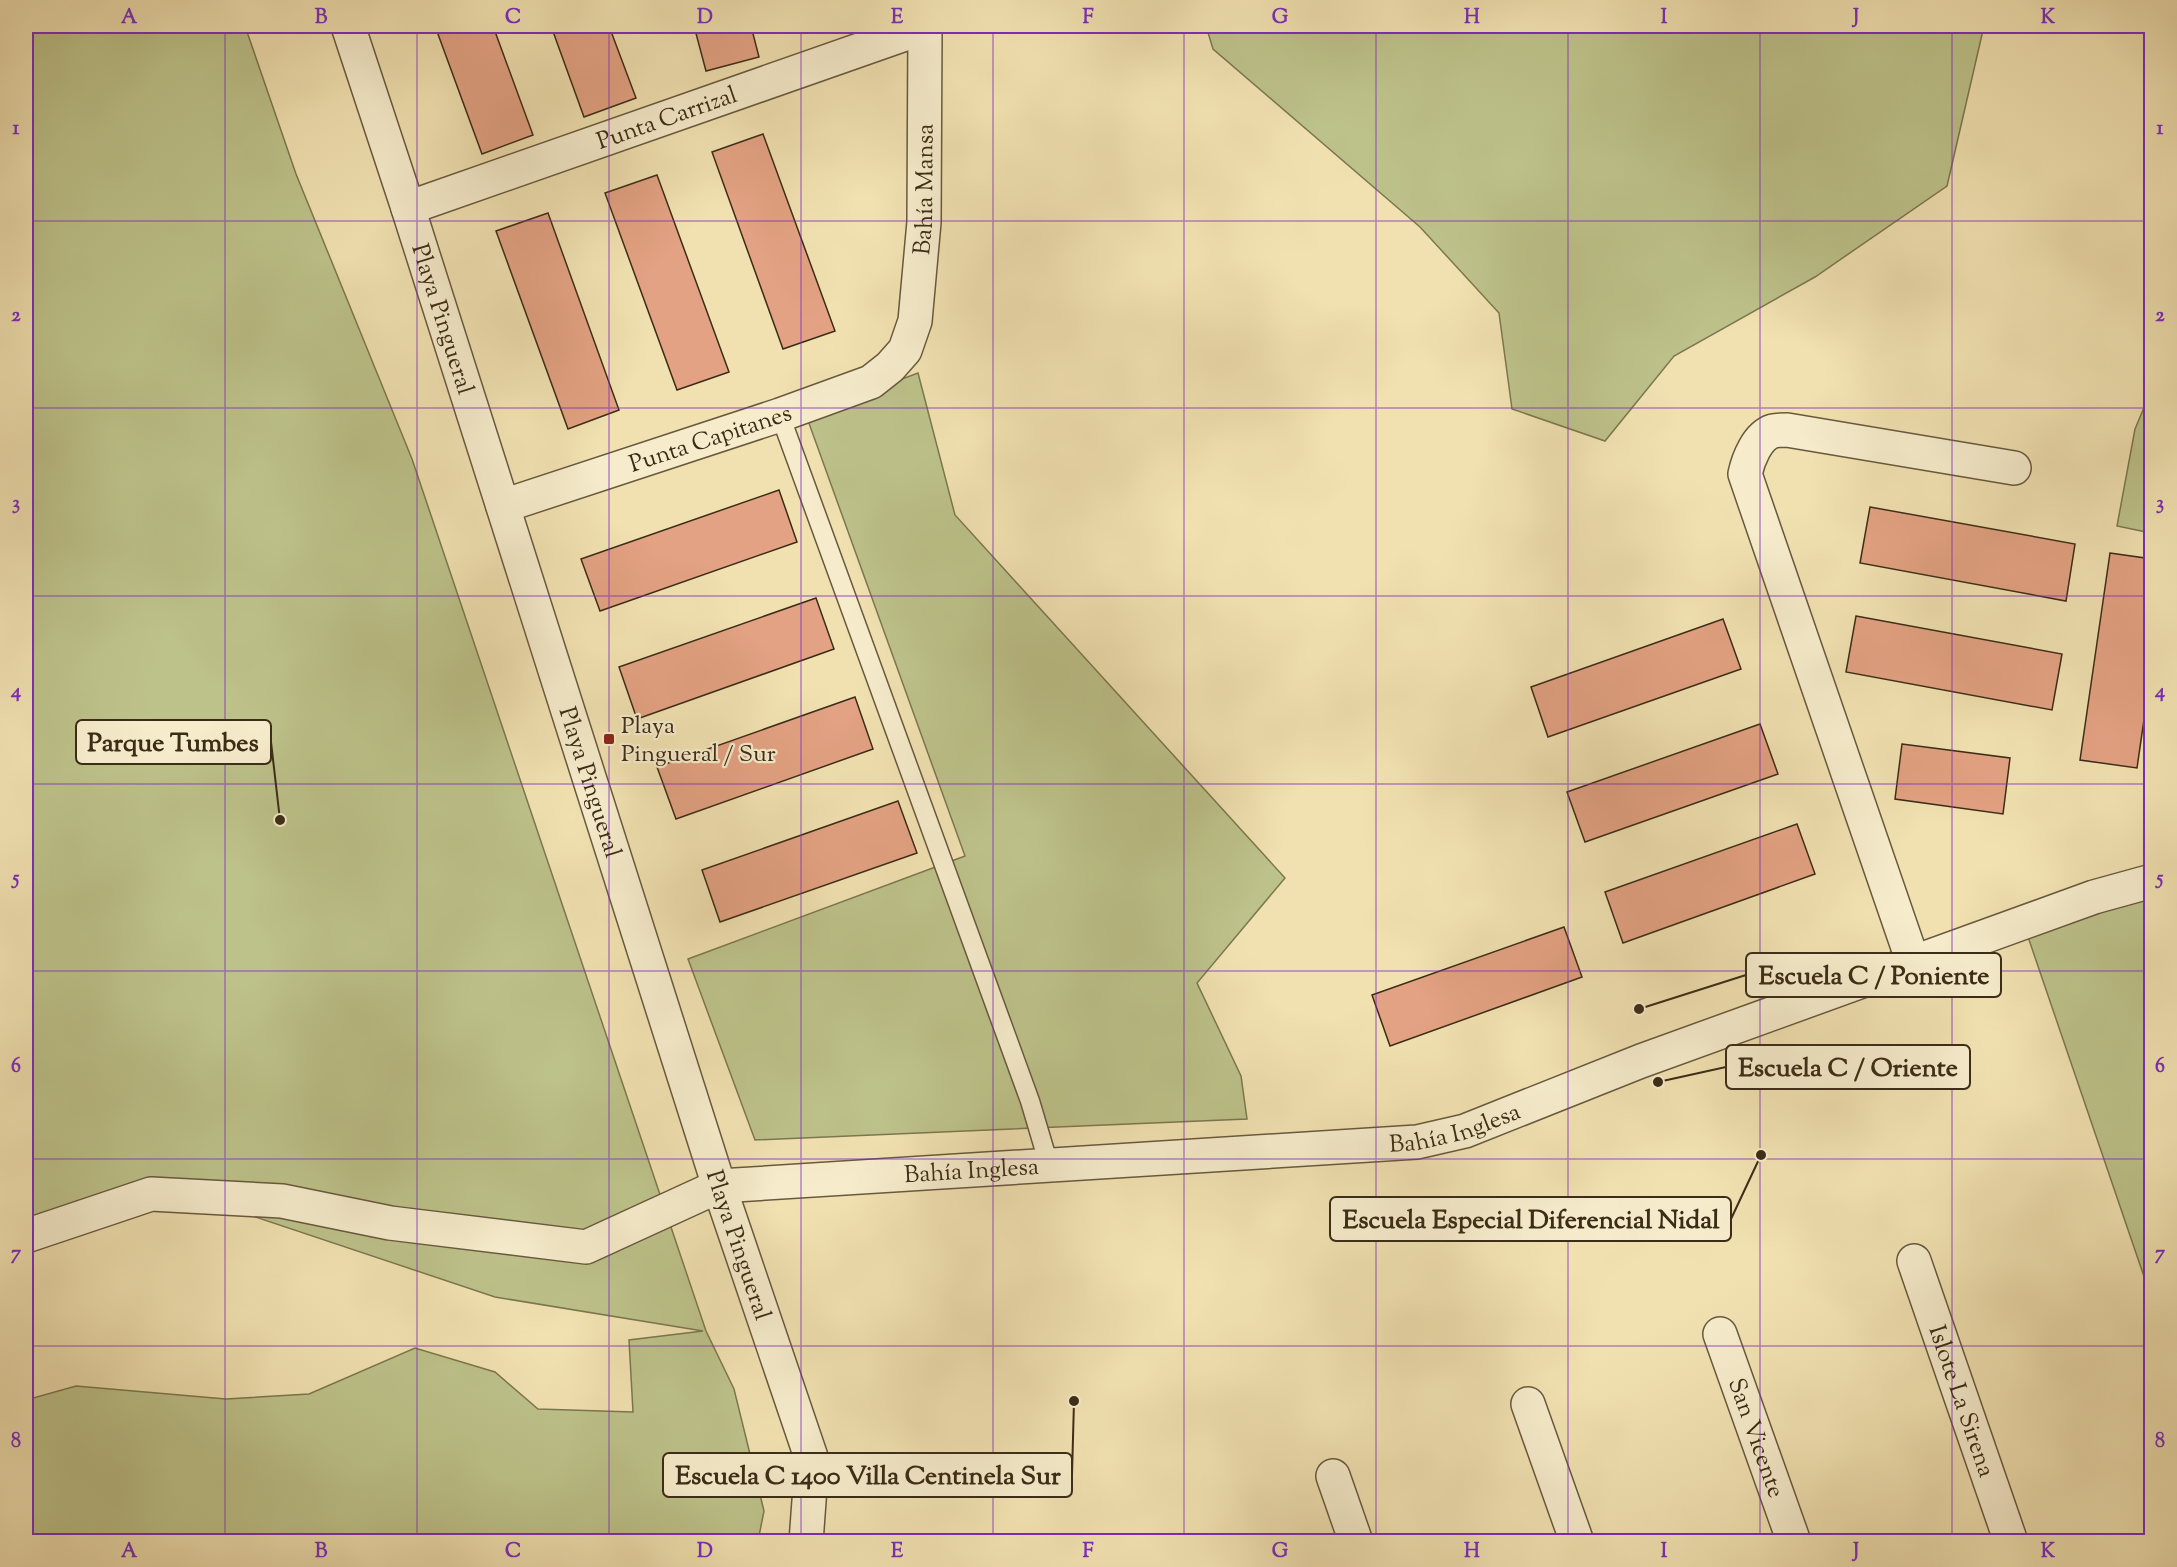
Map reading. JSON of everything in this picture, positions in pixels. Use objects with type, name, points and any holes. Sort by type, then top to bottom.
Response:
[{"type":"street","name":"Playa Pingueral","points":[[348,26],[408,208],[718,1186],[812,1460],[806,1542]]},
{"type":"street","name":"Punta Carrizal","points":[[408,208],[925,26]]},
{"type":"street","name":"Bahía Mansa","points":[[905,350],[915,321],[924,222],[925,26]]},
{"type":"street","name":"Punta Capitanes","points":[[503,506],[780,415],[871,382],[890,367],[905,350]]},
{"type":"street","points":[[1913,962],[1745,474],[1748,460],[1760,441],[1771,431],[1787,430],[2014,468]]},
{"type":"street","name":"Bahía Inglesa","points":[[718,1186],[1417,1142],[1465,1131],[1641,1061],[2094,897],[2151,881]]},
{"type":"street","points":[[26,1236],[151,1194],[282,1201],[390,1223],[586,1247],[718,1186]]},
{"type":"street","name":"Islote La Sirena","points":[[1914,1261],[2011,1542]]},
{"type":"street","name":"San Vicente","points":[[1720,1334],[1794,1542]]},
{"type":"street","points":[[1528,1404],[1577,1542]]},
{"type":"street","points":[[1333,1476],[1356,1542]]},
{"type":"lane","points":[[780,415],[1030,1101],[1049,1165]]},
{"type":"green space","points":[[26,26],[245,26],[296,174],[412,459],[706,1331],[734,1389],[764,1511],[758,1541],[26,1541],[26,1400],[76,1386],[226,1399],[309,1394],[415,1348],[495,1372],[538,1409],[633,1412],[629,1340],[703,1331],[495,1297],[151,1182],[26,1231]]},
{"type":"green space","points":[[1206,26],[1984,26],[1947,186],[1815,277],[1674,356],[1605,441],[1512,409],[1499,313],[1420,227],[1213,49]]},
{"type":"green space","points":[[918,373],[955,515],[1285,878],[1197,983],[1241,1076],[1247,1119],[755,1140],[688,959],[965,856],[806,415]]},
{"type":"green space","points":[[2151,391],[2151,533],[2117,526],[2135,429]]},
{"type":"green space","points":[[2151,890],[2151,1297],[2026,931]]},
{"type":"building","points":[[435,26],[493,26],[533,135],[482,154]]},
{"type":"building","points":[[551,26],[609,26],[636,98],[584,117]]},
{"type":"building","points":[[694,26],[751,26],[759,57],[706,71]]},
{"type":"building","points":[[807,26],[833,26],[808,32]]},
{"type":"building","points":[[763,134],[835,331],[783,349],[712,152]]},
{"type":"building","points":[[657,175],[729,372],[677,390],[605,193]]},
{"type":"building","points":[[548,213],[619,410],[568,429],[496,231]]},
{"type":"building","points":[[779,490],[797,542],[600,611],[581,559]]},
{"type":"building","points":[[1870,507],[2075,544],[2066,601],[1860,563]]},
{"type":"building","points":[[2110,553],[2152,559],[2152,664],[2137,768],[2080,760]]},
{"type":"building","points":[[816,598],[834,649],[637,719],[619,667]]},
{"type":"building","points":[[1856,616],[2062,654],[2052,710],[1846,672]]},
{"type":"building","points":[[1723,619],[1741,669],[1548,737],[1531,687]]},
{"type":"building","points":[[855,697],[873,749],[676,819],[657,767]]},
{"type":"building","points":[[1760,724],[1778,774],[1585,842],[1567,792]]},
{"type":"building","points":[[1902,744],[2010,758],[2003,814],[1895,799]]},
{"type":"building","points":[[898,801],[917,853],[720,922],[702,870]]},
{"type":"building","points":[[1797,824],[1815,874],[1623,943],[1605,892]]},
{"type":"building","points":[[1564,927],[1582,977],[1390,1046],[1372,995]]},
{"type":"place","name":"Playa Pingueral / Sur","points":[[609,739]]},
{"type":"place","name":"Parque Tumbes","points":[[280,820]]},
{"type":"place","name":"Escuela C / Poniente","points":[[1639,1009]]},
{"type":"place","name":"Escuela C / Oriente","points":[[1658,1082]]},
{"type":"place","name":"Escuela Especial Diferencial Nidal","points":[[1761,1155]]},
{"type":"place","name":"Escuela C 1400 Villa Centinela Sur","points":[[1074,1401]]}]
